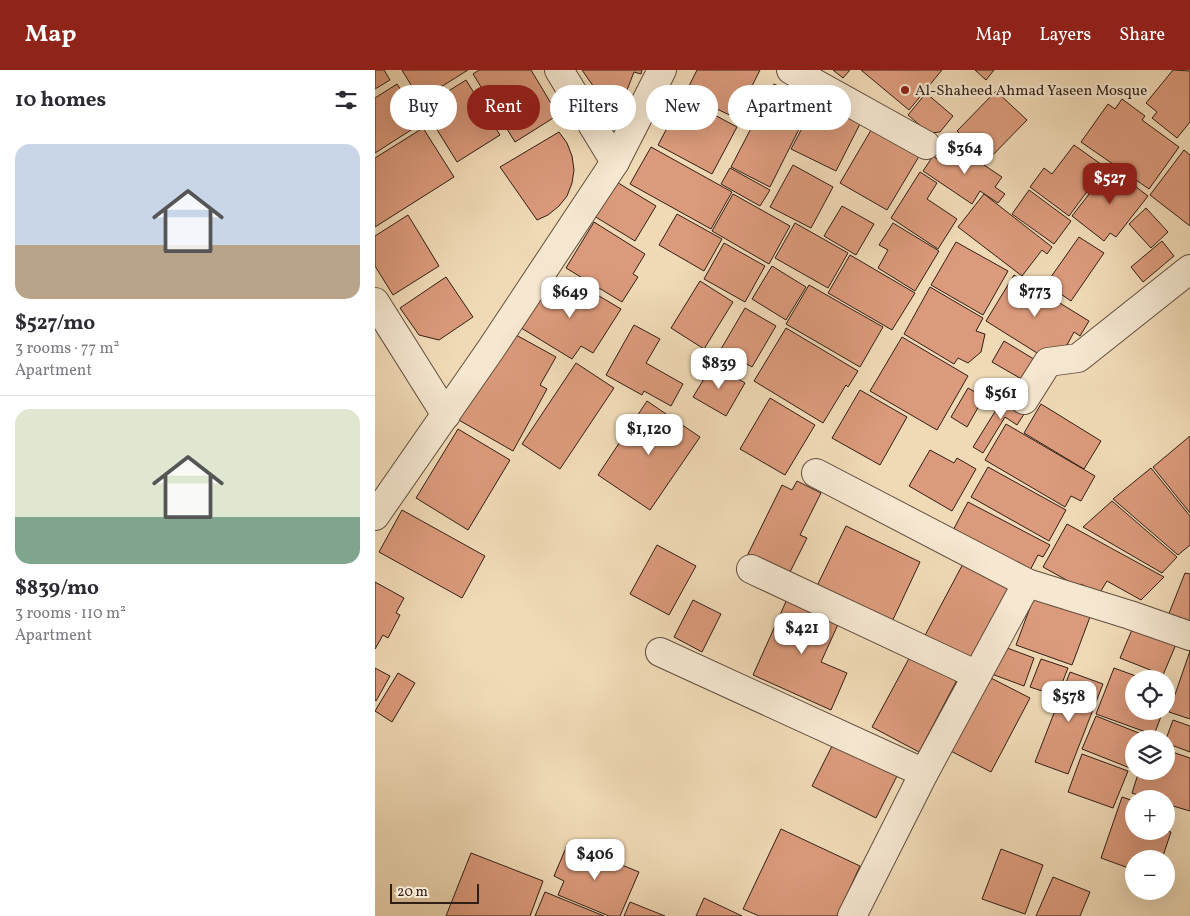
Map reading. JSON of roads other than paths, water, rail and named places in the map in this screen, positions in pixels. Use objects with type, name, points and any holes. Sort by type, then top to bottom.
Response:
[{"type":"street","points":[[559,70],[615,162]]},
{"type":"street","points":[[375,516],[446,415],[615,162],[663,70]]},
{"type":"street","points":[[791,70],[926,145]]},
{"type":"street","points":[[1024,400],[1048,362],[1078,358],[1190,269]]},
{"type":"street","points":[[375,302],[446,415]]},
{"type":"street","points":[[816,473],[1027,582],[1130,614],[1190,636]]},
{"type":"street","points":[[751,569],[977,675]]},
{"type":"street","points":[[852,916],[924,773],[1027,582]]},
{"type":"street","points":[[660,652],[924,773]]},
{"type":"place","name":"Al-Shaheed Ahmad Yaseen Mosque","points":[[905,90]]}]
